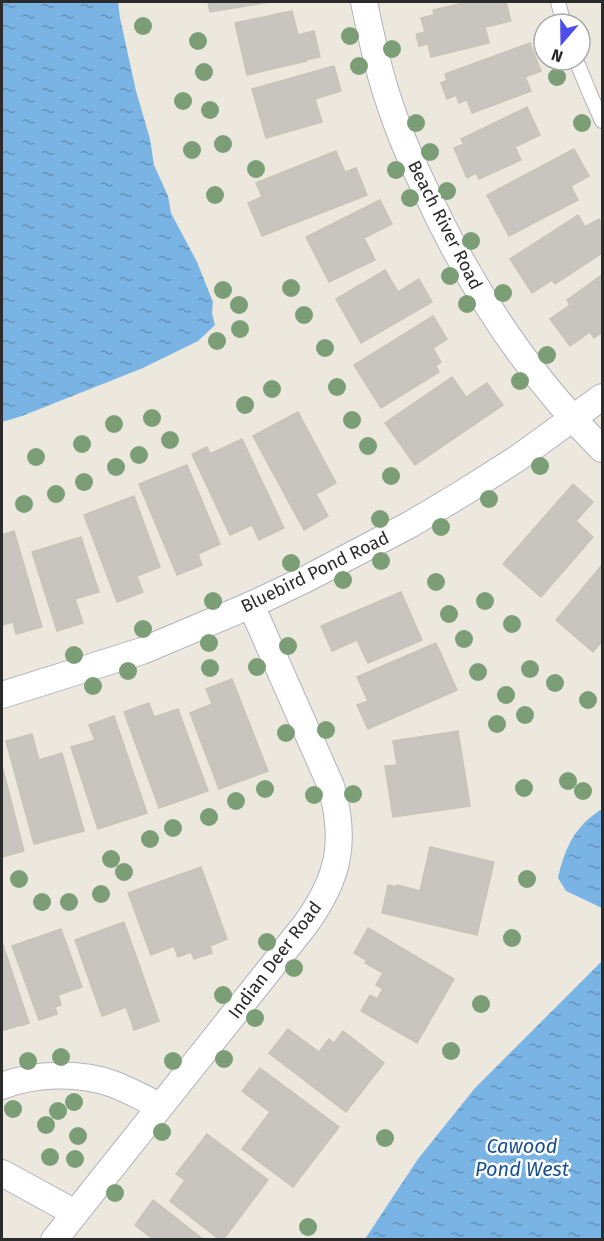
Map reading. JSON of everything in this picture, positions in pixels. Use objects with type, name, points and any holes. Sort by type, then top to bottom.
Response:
[{"type":"street","name":"Beach River Road","points":[[364,2],[393,116],[447,236],[470,278],[501,326],[538,376],[603,449]]},
{"type":"street","name":"Bluebird Pond Road","points":[[2,695],[142,651],[251,605],[348,558],[429,513],[518,458],[603,397]]},
{"type":"street","name":"Indian Deer Road","points":[[54,1239],[313,915],[327,888],[338,857],[339,824],[331,786],[251,605]]},
{"type":"street","points":[[2,1086],[42,1077],[77,1077],[112,1084],[160,1106]]},
{"type":"street","points":[[2,1173],[75,1212]]},
{"type":"lane","points":[[581,72],[603,121]]},
{"type":"water","points":[[2,2],[118,2],[154,165],[168,196],[171,213],[197,262],[213,302],[212,313],[215,325],[198,341],[143,368],[2,422]]},
{"type":"water","points":[[600,810],[602,811],[602,908],[566,891],[558,878],[564,855],[575,834]]},
{"type":"water","name":"Cawood Pond West","points":[[602,961],[602,1239],[365,1239],[418,1159],[475,1088]]},
{"type":"building","points":[[208,2],[270,2],[210,12]]},
{"type":"building","points":[[468,2],[506,2],[511,21],[485,27],[489,43],[431,57],[428,44],[419,46],[416,34],[425,32],[421,18],[434,15],[433,10]]},
{"type":"building","points":[[292,11],[298,35],[314,31],[320,57],[247,75],[235,23]]},
{"type":"building","points":[[530,43],[532,72],[538,72],[525,77],[531,91],[472,113],[467,100],[459,103],[456,95],[447,99],[441,83],[447,80],[445,74]]},
{"type":"building","points":[[334,66],[341,91],[315,99],[322,122],[266,138],[252,89]]},
{"type":"building","points":[[527,107],[540,135],[515,147],[521,160],[479,179],[476,173],[467,178],[454,148],[464,144],[461,139]]},
{"type":"building","points":[[574,149],[589,176],[571,186],[578,200],[509,236],[487,195]]},
{"type":"building","points":[[336,151],[345,172],[356,168],[367,195],[262,236],[248,203],[262,197],[256,183]]},
{"type":"building","points":[[380,200],[392,224],[364,238],[375,260],[329,282],[306,237]]},
{"type":"building","points":[[578,215],[585,227],[599,219],[602,225],[602,253],[555,284],[552,280],[532,293],[510,259]]},
{"type":"building","points":[[385,270],[398,292],[419,279],[432,302],[361,343],[336,299]]},
{"type":"building","points":[[602,275],[602,332],[594,338],[590,332],[570,346],[550,319],[570,305],[567,300]]},
{"type":"building","points":[[433,316],[447,339],[433,348],[441,362],[436,366],[439,372],[381,408],[354,365]]},
{"type":"building","points":[[452,377],[466,397],[487,383],[503,405],[415,465],[385,423]]},
{"type":"building","points":[[298,412],[336,483],[316,494],[328,516],[304,530],[253,436]]},
{"type":"building","points":[[242,439],[284,528],[259,540],[252,525],[230,535],[192,454],[207,447],[210,454]]},
{"type":"building","points":[[187,465],[220,544],[198,554],[202,565],[177,575],[139,484]]},
{"type":"building","points":[[573,484],[593,502],[576,521],[593,537],[541,597],[503,564]]},
{"type":"building","points":[[134,496],[160,567],[137,576],[143,592],[117,602],[84,515]]},
{"type":"building","points":[[14,531],[42,627],[16,634],[13,622],[2,625],[2,535]]},
{"type":"building","points":[[81,537],[99,592],[75,599],[83,623],[57,631],[32,552]]},
{"type":"building","points":[[602,565],[602,641],[593,652],[556,620]]},
{"type":"building","points":[[401,592],[422,640],[368,663],[357,640],[332,651],[321,626]]},
{"type":"building","points":[[436,643],[457,690],[368,729],[357,705],[368,701],[357,677]]},
{"type":"building","points":[[232,679],[268,771],[219,789],[190,713],[212,704],[206,689]]},
{"type":"building","points":[[149,703],[154,717],[178,709],[208,791],[159,808],[124,712]]},
{"type":"building","points":[[114,716],[147,813],[98,829],[71,747],[95,740],[89,725]]},
{"type":"building","points":[[458,731],[470,806],[393,817],[385,766],[397,765],[393,741]]},
{"type":"building","points":[[32,734],[39,760],[62,753],[84,831],[34,844],[6,741]]},
{"type":"building","points":[[2,766],[24,851],[2,857]]},
{"type":"building","points":[[430,847],[494,862],[477,935],[382,913],[388,885],[420,891]]},
{"type":"building","points":[[201,867],[227,939],[210,946],[212,953],[194,959],[191,952],[178,957],[174,946],[151,955],[128,893]]},
{"type":"building","points":[[124,922],[159,1021],[134,1030],[126,1007],[102,1016],[75,940]]},
{"type":"building","points":[[368,928],[454,979],[417,1043],[361,1011],[370,995],[377,999],[383,989],[376,985],[383,973],[365,963],[366,960],[354,953]]},
{"type":"building","points":[[61,929],[82,987],[58,995],[61,1005],[55,1007],[57,1014],[39,1020],[12,946]]},
{"type":"building","points":[[2,942],[29,1023],[4,1030],[2,1024]]},
{"type":"building","points":[[288,1029],[319,1052],[329,1039],[334,1043],[343,1031],[384,1063],[346,1112],[269,1053]]},
{"type":"building","points":[[260,1068],[339,1127],[293,1187],[242,1149],[270,1112],[242,1091]]},
{"type":"building","points":[[207,1134],[268,1180],[223,1240],[170,1201],[185,1180],[176,1174]]},
{"type":"building","points":[[153,1200],[204,1240],[154,1240],[135,1225]]}]
